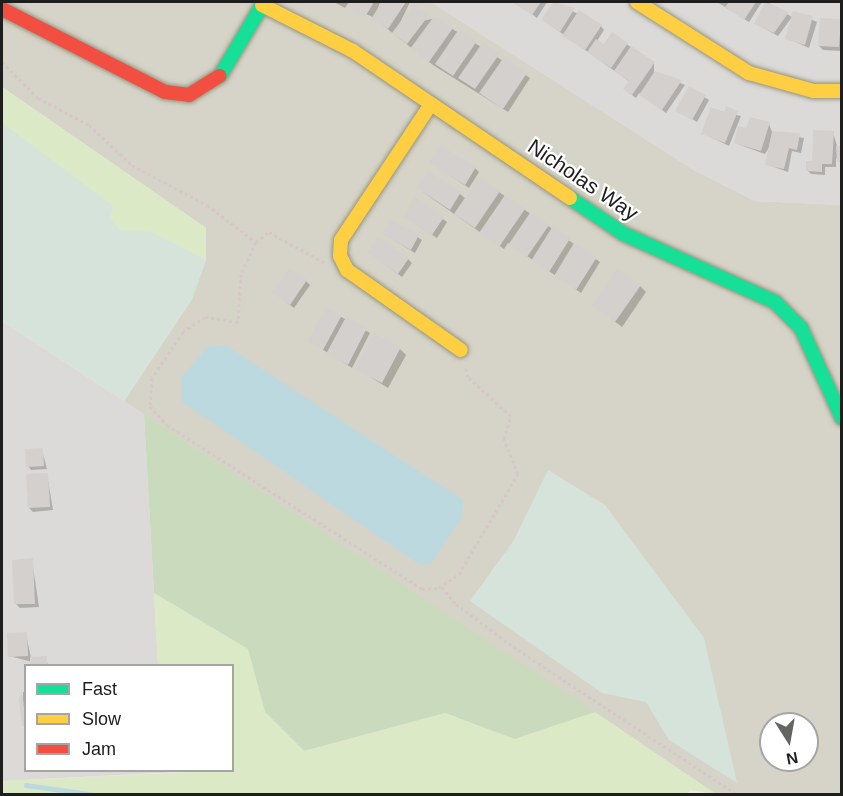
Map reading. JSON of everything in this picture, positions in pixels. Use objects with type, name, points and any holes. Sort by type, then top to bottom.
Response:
[{"type":"street","points":[[637,2],[749,73],[814,91],[842,91]]},
{"type":"street","points":[[2,9],[165,92],[189,95],[211,86],[227,68],[263,3]]},
{"type":"street","name":"Nicholas Way","points":[[263,3],[353,51],[624,234],[776,302],[801,328],[842,418]]},
{"type":"street","points":[[431,104],[341,240],[344,263],[364,284],[461,350]]},
{"type":"path","points":[[2,62],[38,99],[90,125],[132,165],[207,205],[256,242]]},
{"type":"path","points":[[344,263],[323,263],[269,232],[256,242],[241,274],[238,322],[205,317],[183,332],[152,378],[150,406],[167,425],[411,586],[442,586],[459,574],[518,474],[504,439],[511,416],[468,377],[461,350]]},
{"type":"path","points":[[442,586],[456,604],[518,650],[736,795]]},
{"type":"shaded area","points":[[2,2],[431,2],[694,170],[755,201],[841,205],[841,794],[716,794],[124,401],[192,299],[206,228],[2,87]]},
{"type":"shaded area","points":[[431,2],[841,2],[841,205],[755,201],[694,170]]},
{"type":"shaded area","points":[[2,123],[113,206],[110,218],[119,230],[150,231],[206,260],[192,299],[124,401],[2,321]]},
{"type":"shaded area","points":[[2,321],[144,414],[158,664],[24,664],[24,772],[177,772],[2,781]]},
{"type":"shaded area","points":[[548,470],[605,505],[704,638],[737,783],[669,740],[646,702],[602,693],[470,601],[514,540]]},
{"type":"green space","points":[[2,87],[206,228],[206,260],[192,299],[167,331],[2,321]]},
{"type":"green space","points":[[144,414],[595,712],[515,739],[445,713],[304,751],[265,712],[248,649],[154,593]]},
{"type":"green space","points":[[154,593],[248,649],[265,712],[304,751],[445,713],[515,739],[595,712],[716,794],[690,790],[687,794],[2,794],[2,781],[234,772],[234,664],[158,664]]},
{"type":"water","points":[[225,345],[463,500],[462,517],[431,563],[420,565],[181,401],[181,378],[208,346]]},
{"type":"building","points":[[351,2],[374,2],[365,17],[348,7]]},
{"type":"building","points":[[382,2],[406,2],[388,29],[371,19]]},
{"type":"building","points":[[512,2],[541,2],[532,15]]},
{"type":"building","points":[[553,2],[575,8],[560,32],[541,20]]},
{"type":"building","points":[[729,2],[756,2],[744,20],[725,7]]},
{"type":"building","points":[[765,2],[789,12],[774,33],[754,24]]},
{"type":"building","points":[[414,4],[429,15],[407,44],[392,33]]},
{"type":"building","points":[[579,10],[602,25],[585,50],[562,36]]},
{"type":"building","points":[[793,11],[813,16],[805,45],[785,39]]},
{"type":"building","points":[[435,15],[453,28],[429,62],[410,49]]},
{"type":"building","points":[[820,18],[841,19],[839,47],[818,46]]},
{"type":"building","points":[[459,29],[477,41],[453,76],[435,64]]},
{"type":"building","points":[[612,32],[628,43],[611,68],[587,52],[596,39],[604,44]]},
{"type":"building","points":[[483,42],[500,53],[475,89],[458,78]]},
{"type":"building","points":[[631,46],[655,62],[632,95],[623,89],[629,81],[614,71]]},
{"type":"building","points":[[504,57],[527,73],[503,109],[479,93]]},
{"type":"building","points":[[655,71],[682,80],[662,110],[639,95]]},
{"type":"building","points":[[689,86],[706,95],[692,120],[675,111]]},
{"type":"building","points":[[726,106],[738,111],[725,143],[701,134],[711,107],[724,112]]},
{"type":"building","points":[[750,117],[770,122],[761,151],[734,143],[738,126],[746,128]]},
{"type":"building","points":[[813,130],[834,131],[832,164],[822,164],[822,172],[806,171],[806,161],[812,161]]},
{"type":"building","points":[[772,131],[800,133],[797,150],[789,148],[784,169],[765,165]]},
{"type":"building","points":[[440,145],[476,167],[465,185],[429,163]]},
{"type":"building","points":[[836,146],[842,146],[842,161],[837,162]]},
{"type":"building","points":[[428,171],[461,192],[450,210],[417,188]]},
{"type":"building","points":[[479,177],[500,191],[475,228],[454,214]]},
{"type":"building","points":[[505,195],[525,209],[499,247],[479,233]]},
{"type":"building","points":[[415,197],[444,217],[432,235],[403,216]]},
{"type":"building","points":[[530,213],[549,225],[527,257],[508,245]]},
{"type":"building","points":[[390,219],[419,235],[411,250],[382,234]]},
{"type":"building","points":[[553,226],[571,237],[549,272],[531,261]]},
{"type":"building","points":[[378,237],[409,258],[398,274],[367,253]]},
{"type":"building","points":[[574,243],[597,257],[576,290],[554,276]]},
{"type":"building","points":[[617,268],[641,285],[615,322],[591,306]]},
{"type":"building","points":[[290,269],[307,280],[290,305],[272,293]]},
{"type":"building","points":[[326,307],[342,315],[323,350],[307,342]]},
{"type":"building","points":[[346,317],[367,328],[348,365],[326,354]]},
{"type":"building","points":[[373,333],[401,347],[382,383],[354,369]]},
{"type":"building","points":[[43,448],[44,466],[26,467],[25,449]]},
{"type":"building","points":[[48,473],[50,507],[28,508],[26,474]]},
{"type":"building","points":[[33,558],[35,604],[14,604],[12,560]]},
{"type":"building","points":[[27,632],[28,656],[8,657],[7,633]]},
{"type":"building","points":[[47,656],[47,664],[30,664],[30,657]]},
{"type":"building","points":[[22,690],[24,726],[22,726],[19,699]]},
{"type":"waterway","points":[[26,785],[90,794]]},
{"type":"traffic: fast","points":[[220,76],[264,2]]},
{"type":"traffic: fast","points":[[570,198],[624,234],[775,302],[801,328],[842,418]]},
{"type":"traffic: slow","points":[[637,2],[749,73],[814,91],[842,91]]},
{"type":"traffic: slow","points":[[262,5],[353,51],[570,198]]},
{"type":"traffic: slow","points":[[431,104],[341,240],[340,256],[347,270],[461,350]]},
{"type":"traffic: jam","points":[[2,9],[165,92],[189,95],[220,76]]}]
